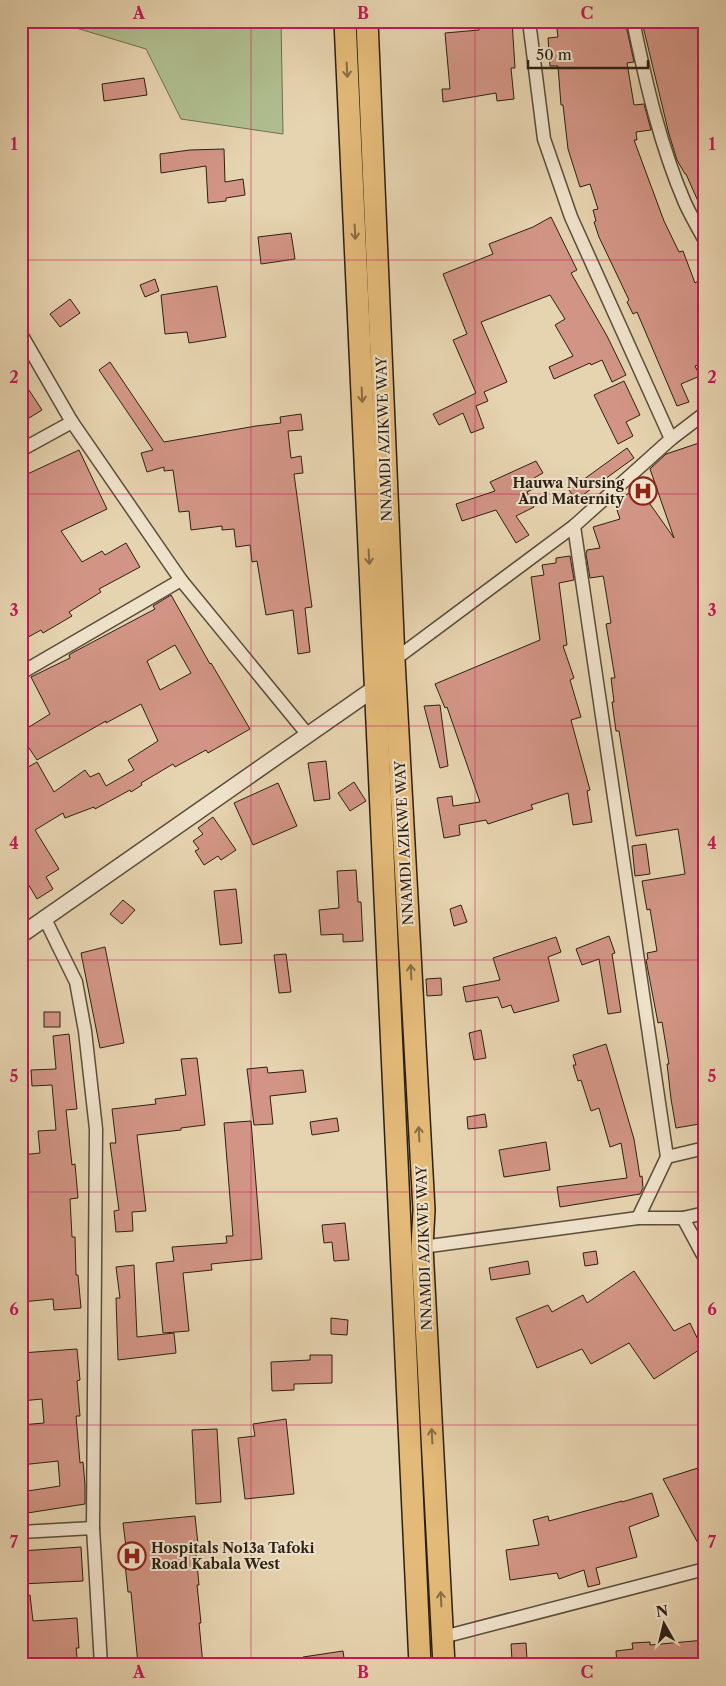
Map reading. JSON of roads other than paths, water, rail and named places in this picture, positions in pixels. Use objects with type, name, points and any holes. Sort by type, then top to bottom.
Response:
[{"type":"highway","name":"NNAMDI AZIKWE WAY","points":[[345,21],[420,1665]]},
{"type":"highway","name":"NNAMDI AZIKWE WAY","points":[[367,21],[394,660],[424,1210],[422,1247],[444,1665]]},
{"type":"street","points":[[529,21],[544,139],[571,217],[671,439]]},
{"type":"street","points":[[633,21],[646,84],[666,151],[685,203],[705,241]]},
{"type":"street","points":[[21,334],[72,422],[181,580],[308,735]]},
{"type":"street","points":[[394,660],[574,526],[671,439],[705,413]]},
{"type":"street","points":[[21,450],[72,422]]},
{"type":"street","points":[[574,526],[667,1157],[638,1218]]},
{"type":"street","points":[[21,673],[181,580]]},
{"type":"street","points":[[21,934],[375,688]]},
{"type":"street","points":[[44,918],[76,982],[85,1031],[96,1129],[94,1528],[101,1665]]},
{"type":"street","points":[[667,1157],[705,1148]]},
{"type":"street","points":[[422,1247],[638,1218],[683,1218],[705,1213]]},
{"type":"street","points":[[683,1218],[705,1259]]},
{"type":"street","points":[[21,1532],[94,1528]]},
{"type":"street","points":[[443,1638],[705,1569]]},
{"type":"place","name":"Hauwa Nursing And Maternity","points":[[643,491]]},
{"type":"place","name":"Hospitals No13a Tafoki Road Kabala West","points":[[132,1556]]}]
